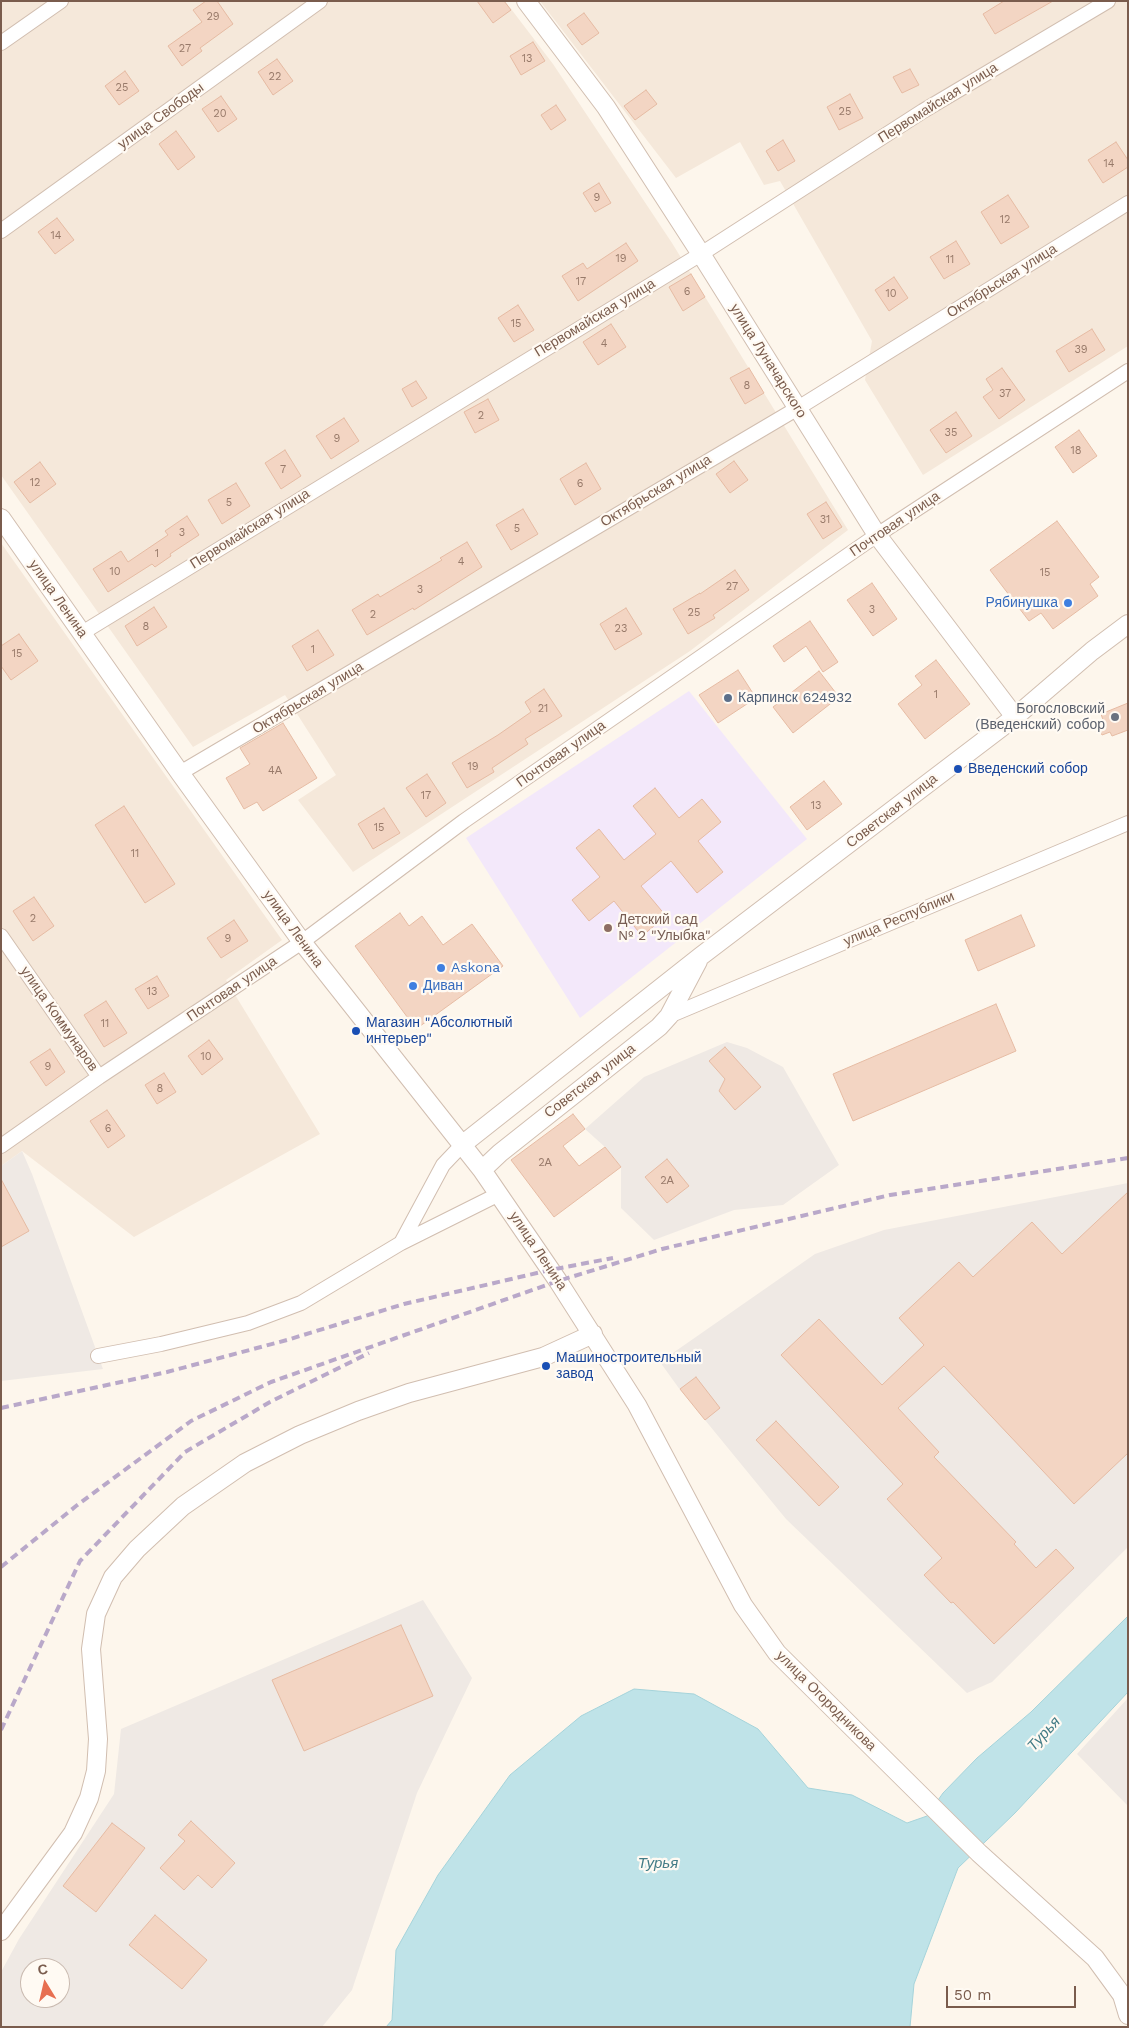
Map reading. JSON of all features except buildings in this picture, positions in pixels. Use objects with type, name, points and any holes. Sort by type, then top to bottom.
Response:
[{"type":"street","points":[[1,42],[61,1]]},
{"type":"street","name":"улица Свободы","points":[[1,231],[320,1]]},
{"type":"street","name":"улица Луначарского","points":[[526,1],[606,107],[701,254],[877,535],[1014,717]]},
{"type":"street","name":"Первомайская улица","points":[[82,633],[701,254],[923,111],[1108,1]]},
{"type":"street","name":"Октябрьская улица","points":[[180,773],[798,408],[1128,203]]},
{"type":"street","name":"Почтовая улица","points":[[1,1146],[99,1077],[302,942],[464,821],[877,535],[1128,371]]},
{"type":"street","name":"улица Ленина","points":[[1,518],[180,773],[302,942],[482,1170],[593,1334]]},
{"type":"street","name":"Советская улица","points":[[463,1144],[701,956],[1014,717],[1092,651],[1128,624]]},
{"type":"street","name":"улица Республики","points":[[669,1016],[1128,823]]},
{"type":"street","name":"улица Коммунаров","points":[[1,936],[99,1077]]},
{"type":"street","name":"Советская улица","points":[[482,1170],[500,1153],[659,1027],[669,1016],[701,956]]},
{"type":"street","points":[[401,1243],[443,1165],[463,1144]]},
{"type":"street","points":[[98,1356],[161,1344],[248,1323],[301,1303],[401,1243],[499,1194]]},
{"type":"street","points":[[1,1931],[73,1833],[89,1798],[96,1771],[98,1739],[91,1649],[96,1614],[113,1577],[137,1549],[183,1506],[245,1463],[300,1435],[358,1411],[409,1393],[496,1368],[543,1357],[593,1334]]},
{"type":"street","name":"улица Огородникова","points":[[593,1334],[637,1405],[743,1605],[777,1653],[980,1853],[1095,1958],[1122,1995],[1128,2014]]},
{"type":"shaded area","points":[[1,1],[505,1],[553,64],[672,243],[848,530],[690,651],[353,872],[298,800],[336,775],[285,695],[193,747],[1,475]]},
{"type":"shaded area","points":[[540,1],[1128,1],[1128,346],[923,475],[865,380],[872,341],[780,181],[764,185],[740,142],[676,178]]},
{"type":"shaded area","points":[[1,543],[282,940],[226,980],[320,1134],[134,1237],[22,1151],[1,1166]]},
{"type":"shaded area","name":"Детский сад № 2 \"Улыбка\"","points":[[689,691],[807,839],[580,1018],[466,838]]},
{"type":"shaded area","points":[[727,1042],[747,1048],[783,1067],[839,1165],[783,1205],[734,1210],[654,1240],[621,1208],[621,1167],[605,1147],[585,1129],[644,1077]]},
{"type":"shaded area","points":[[22,1151],[103,1369],[1,1381],[1,1166]]},
{"type":"shaded area","name":"Машиностроительный завод","points":[[1128,1183],[1128,1547],[992,1682],[967,1693],[786,1519],[678,1387],[660,1362],[815,1254],[884,1230]]},
{"type":"shaded area","points":[[423,1600],[472,1678],[417,1793],[352,1990],[322,2027],[1,2027],[1,1972],[19,1939],[114,1794],[121,1729]]},
{"type":"shaded area","points":[[1128,1698],[1128,1806],[1077,1754]]},
{"type":"water","name":"Турья","points":[[1128,1616],[1128,1692],[1015,1813],[958,1868],[914,1984],[910,2027],[386,2027],[392,2020],[396,1950],[438,1875],[510,1775],[581,1716],[634,1689],[694,1694],[758,1729],[808,1788],[852,1795],[907,1823],[927,1816],[943,1793],[977,1758],[1031,1712]]},
{"type":"railway","points":[[1,1567],[76,1506],[191,1421],[271,1382],[558,1281],[662,1249],[890,1195],[1128,1158]]},
{"type":"railway","points":[[1,1408],[167,1372],[287,1340],[404,1304],[550,1270],[613,1258]]},
{"type":"railway","points":[[1,1730],[80,1561],[185,1452],[270,1402],[369,1353]]},
{"type":"place","name":"Рябинушка","points":[[1068,603]]},
{"type":"place","name":"Карпинск 624932","points":[[728,698]]},
{"type":"place","name":"Богословский (Введенский) собор","points":[[1115,717]]},
{"type":"place","name":"Введенский собор","points":[[958,769]]},
{"type":"place","name":"Детский сад № 2 \"Улыбка\"","points":[[608,928]]},
{"type":"place","name":"Askona","points":[[441,968]]},
{"type":"place","name":"Диван","points":[[413,986]]},
{"type":"place","name":"Магазин \"Абсолютный интерьер\"","points":[[356,1031]]},
{"type":"place","name":"Машиностроительный завод","points":[[546,1366]]}]
